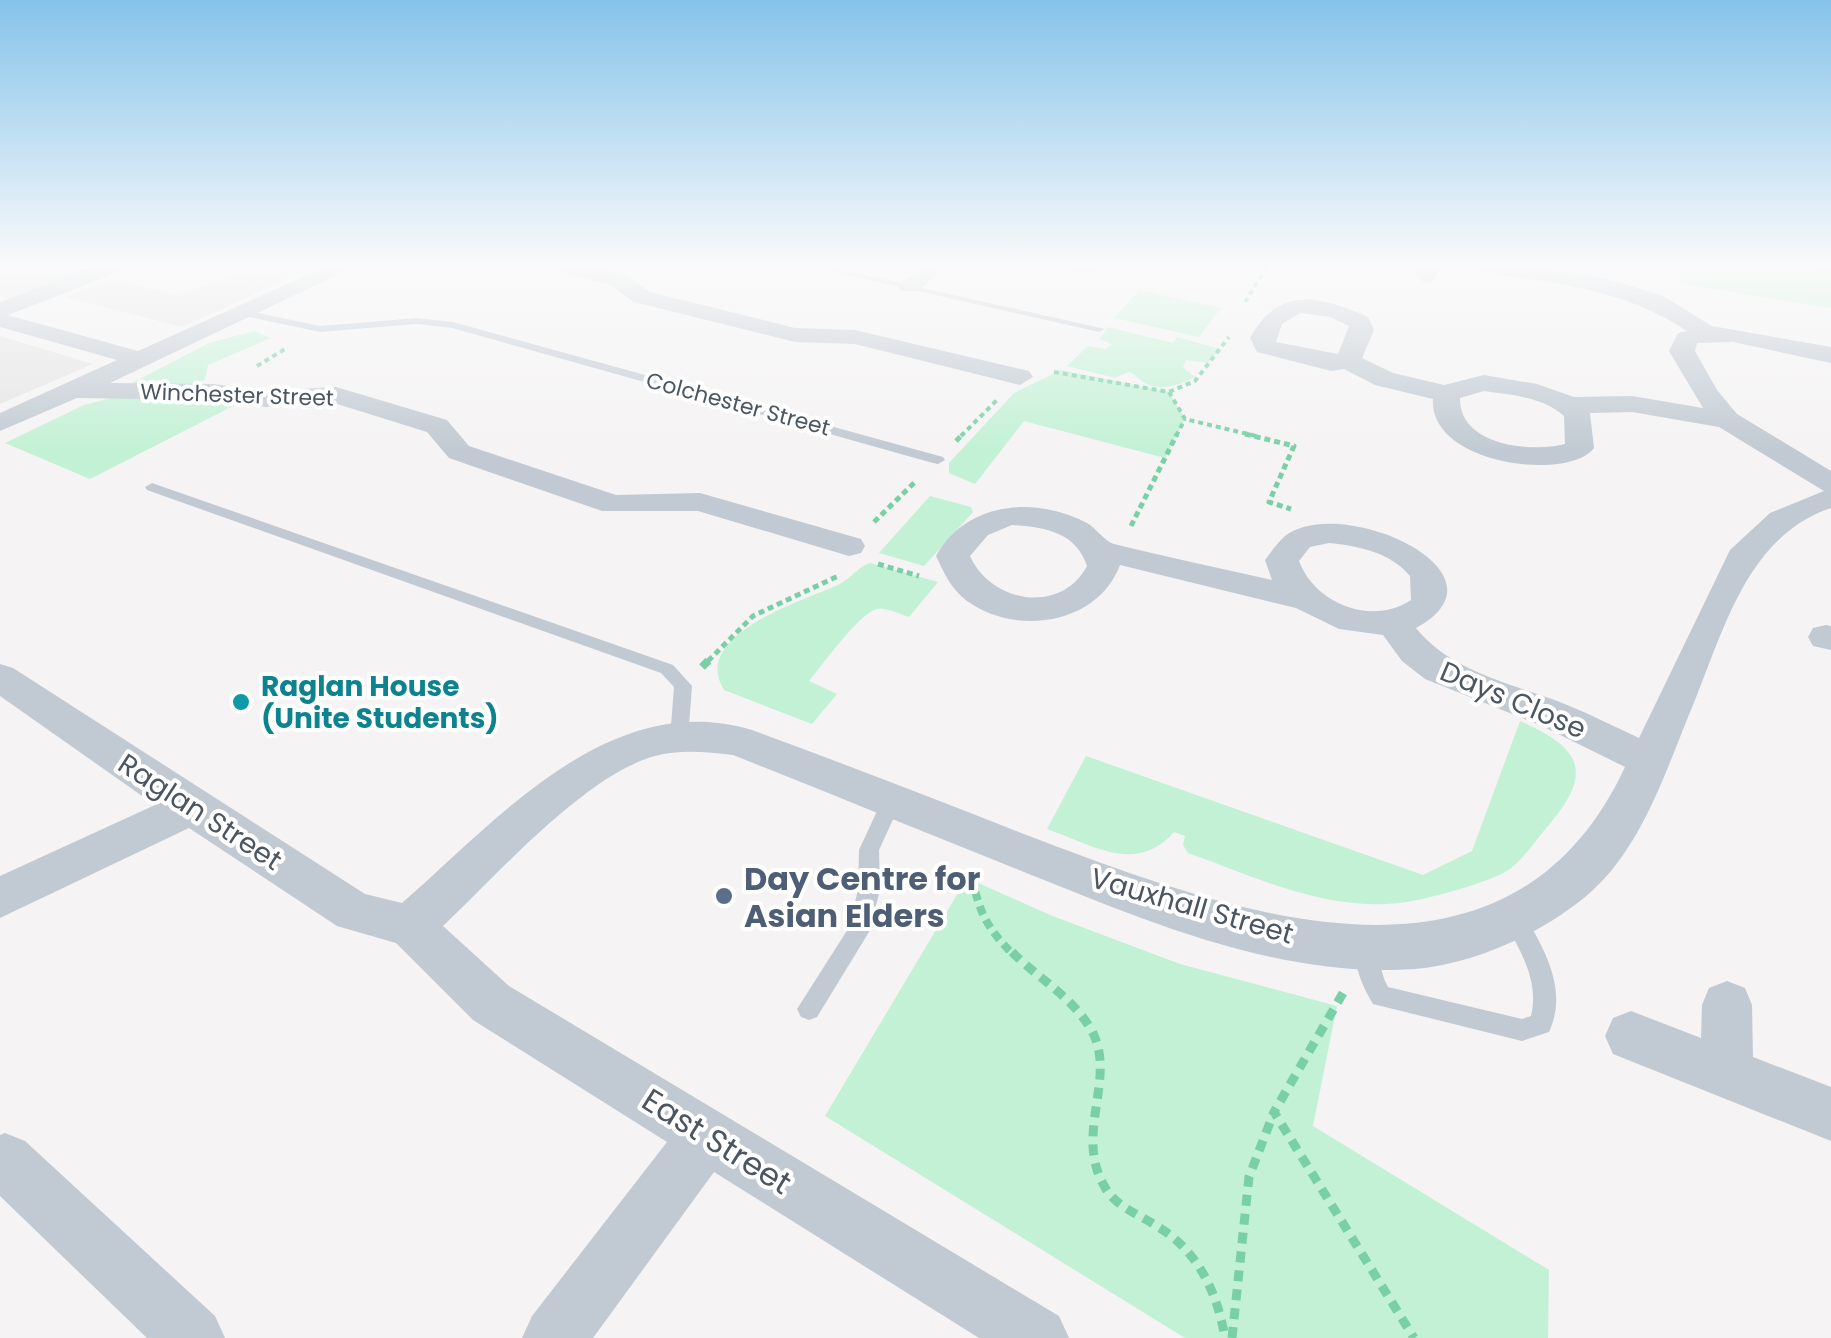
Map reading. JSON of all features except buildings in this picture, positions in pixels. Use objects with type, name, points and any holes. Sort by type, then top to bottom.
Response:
[{"type":"street","points":[[23,326],[144,360]]},
{"type":"street","points":[[0,422],[214,326]]},
{"type":"street","points":[[761,326],[795,335],[855,338],[1020,377]]},
{"type":"street","points":[[1696,326],[1708,334]]},
{"type":"street","points":[[1831,356],[1768,341],[1708,334],[1687,338],[1682,351],[1705,394],[1727,420],[1831,484]]},
{"type":"street","points":[[1348,361],[1384,380],[1447,394],[1464,385],[1484,383],[1542,394],[1569,405],[1632,404],[1727,420]]},
{"type":"street","name":"Winchester Street","points":[[74,390],[213,392],[266,399],[336,396],[437,426],[459,452],[613,504],[700,502],[849,546]]},
{"type":"street","points":[[1447,394],[1447,416],[1455,431],[1478,444],[1540,457],[1564,456],[1580,448],[1580,421],[1569,405]]},
{"type":"street","name":"Vauxhall Street","points":[[410,926],[577,780],[614,756],[646,744],[709,736],[738,741],[856,784],[985,838],[1200,914],[1311,940],[1366,946],[1418,947],[1458,938],[1513,916],[1554,893],[1588,865],[1609,837],[1648,760],[1742,557],[1761,533],[1784,517],[1831,499]]},
{"type":"street","points":[[1110,554],[1305,599],[1344,617],[1391,622],[1419,612],[1428,601],[1430,586],[1413,560],[1388,545],[1330,533],[1299,540],[1282,560],[1289,584],[1305,599]]},
{"type":"street","name":"Days Close","points":[[1391,622],[1415,652],[1438,670],[1556,716],[1648,760]]},
{"type":"street","name":"Raglan Street","points":[[0,676],[191,808],[354,912],[410,926]]},
{"type":"street","points":[[0,898],[191,808]]},
{"type":"street","name":"East Street","points":[[410,926],[491,1003],[1037,1338]]},
{"type":"street","points":[[1728,1005],[1728,1071]]},
{"type":"street","points":[[1631,1036],[1831,1114]]},
{"type":"street","points":[[554,1338],[707,1135]]},
{"type":"street","points":[[5,1161],[193,1338]]},
{"type":"lane","name":"Colchester Street","points":[[313,326],[342,326]]},
{"type":"lane","name":"Colchester Street","points":[[458,326],[938,460]]},
{"type":"lane","points":[[1088,326],[1099,329]]},
{"type":"lane","points":[[152,487],[667,670],[683,686],[679,738]]},
{"type":"lane","points":[[809,1008],[858,932],[869,890],[869,850],[892,802]]},
{"type":"lane","points":[[1366,946],[1372,982],[1381,996],[1522,1030],[1541,1024],[1548,1006],[1541,966],[1513,916]]},
{"type":"path","points":[[213,392],[320,328]]},
{"type":"path","points":[[1020,377],[1061,370],[1169,392],[1196,381],[1208,370],[1232,332]]},
{"type":"path","points":[[1169,392],[1185,418],[1294,446],[1269,502],[1307,513],[1330,533]]},
{"type":"path","points":[[1110,554],[1185,418]]},
{"type":"path","points":[[985,838],[972,880],[979,913],[1010,951],[1078,1010],[1100,1054],[1100,1074],[1088,1124],[1094,1169],[1108,1194],[1127,1211],[1184,1246],[1206,1274],[1229,1338]]},
{"type":"path","points":[[1229,1338],[1248,1177],[1274,1112],[1343,992],[1381,996]]},
{"type":"path","points":[[1274,1112],[1414,1338]]},
{"type":"shaded area","points":[[0,336],[93,364],[0,404]]},
{"type":"green space","points":[[1152,326],[1207,326],[1199,337]]},
{"type":"green space","points":[[1108,327],[1173,343],[1177,337],[1220,349],[1207,363],[1186,360],[1183,367],[1195,377],[1168,386],[1148,385],[1128,372],[1115,378],[1067,366],[1088,346],[1106,349],[1112,344],[1099,339]]},
{"type":"green space","points":[[254,331],[271,338],[208,365],[205,379],[196,386],[130,384],[209,343]]},
{"type":"green space","points":[[1061,370],[1169,392],[1185,419],[1165,458],[1024,421],[975,484],[949,473],[949,463],[1014,393]]},
{"type":"green space","points":[[118,396],[239,403],[90,479],[5,443],[84,405]]},
{"type":"green space","points":[[930,496],[971,507],[973,512],[924,566],[879,553]]},
{"type":"green space","points":[[870,563],[938,582],[909,617],[877,609],[851,630],[809,681],[837,694],[812,724],[724,690],[718,670],[723,652],[736,636],[779,610],[838,585]]},
{"type":"green space","points":[[1520,721],[1558,742],[1569,753],[1576,778],[1571,792],[1526,854],[1511,868],[1481,882],[1426,898],[1387,904],[1358,903],[1300,893],[1188,853],[1183,845],[1185,836],[1174,832],[1160,845],[1129,854],[1097,848],[1047,829],[1086,756],[1423,875],[1472,851]]},
{"type":"green space","points":[[967,878],[1050,915],[1180,964],[1337,1006],[1313,1126],[1549,1270],[1548,1338],[1185,1338],[825,1116]]},
{"type":"place","name":"Raglan House (Unite Students)","points":[[241,702]]},
{"type":"place","name":"Day Centre for Asian Elders","points":[[724,896]]}]
